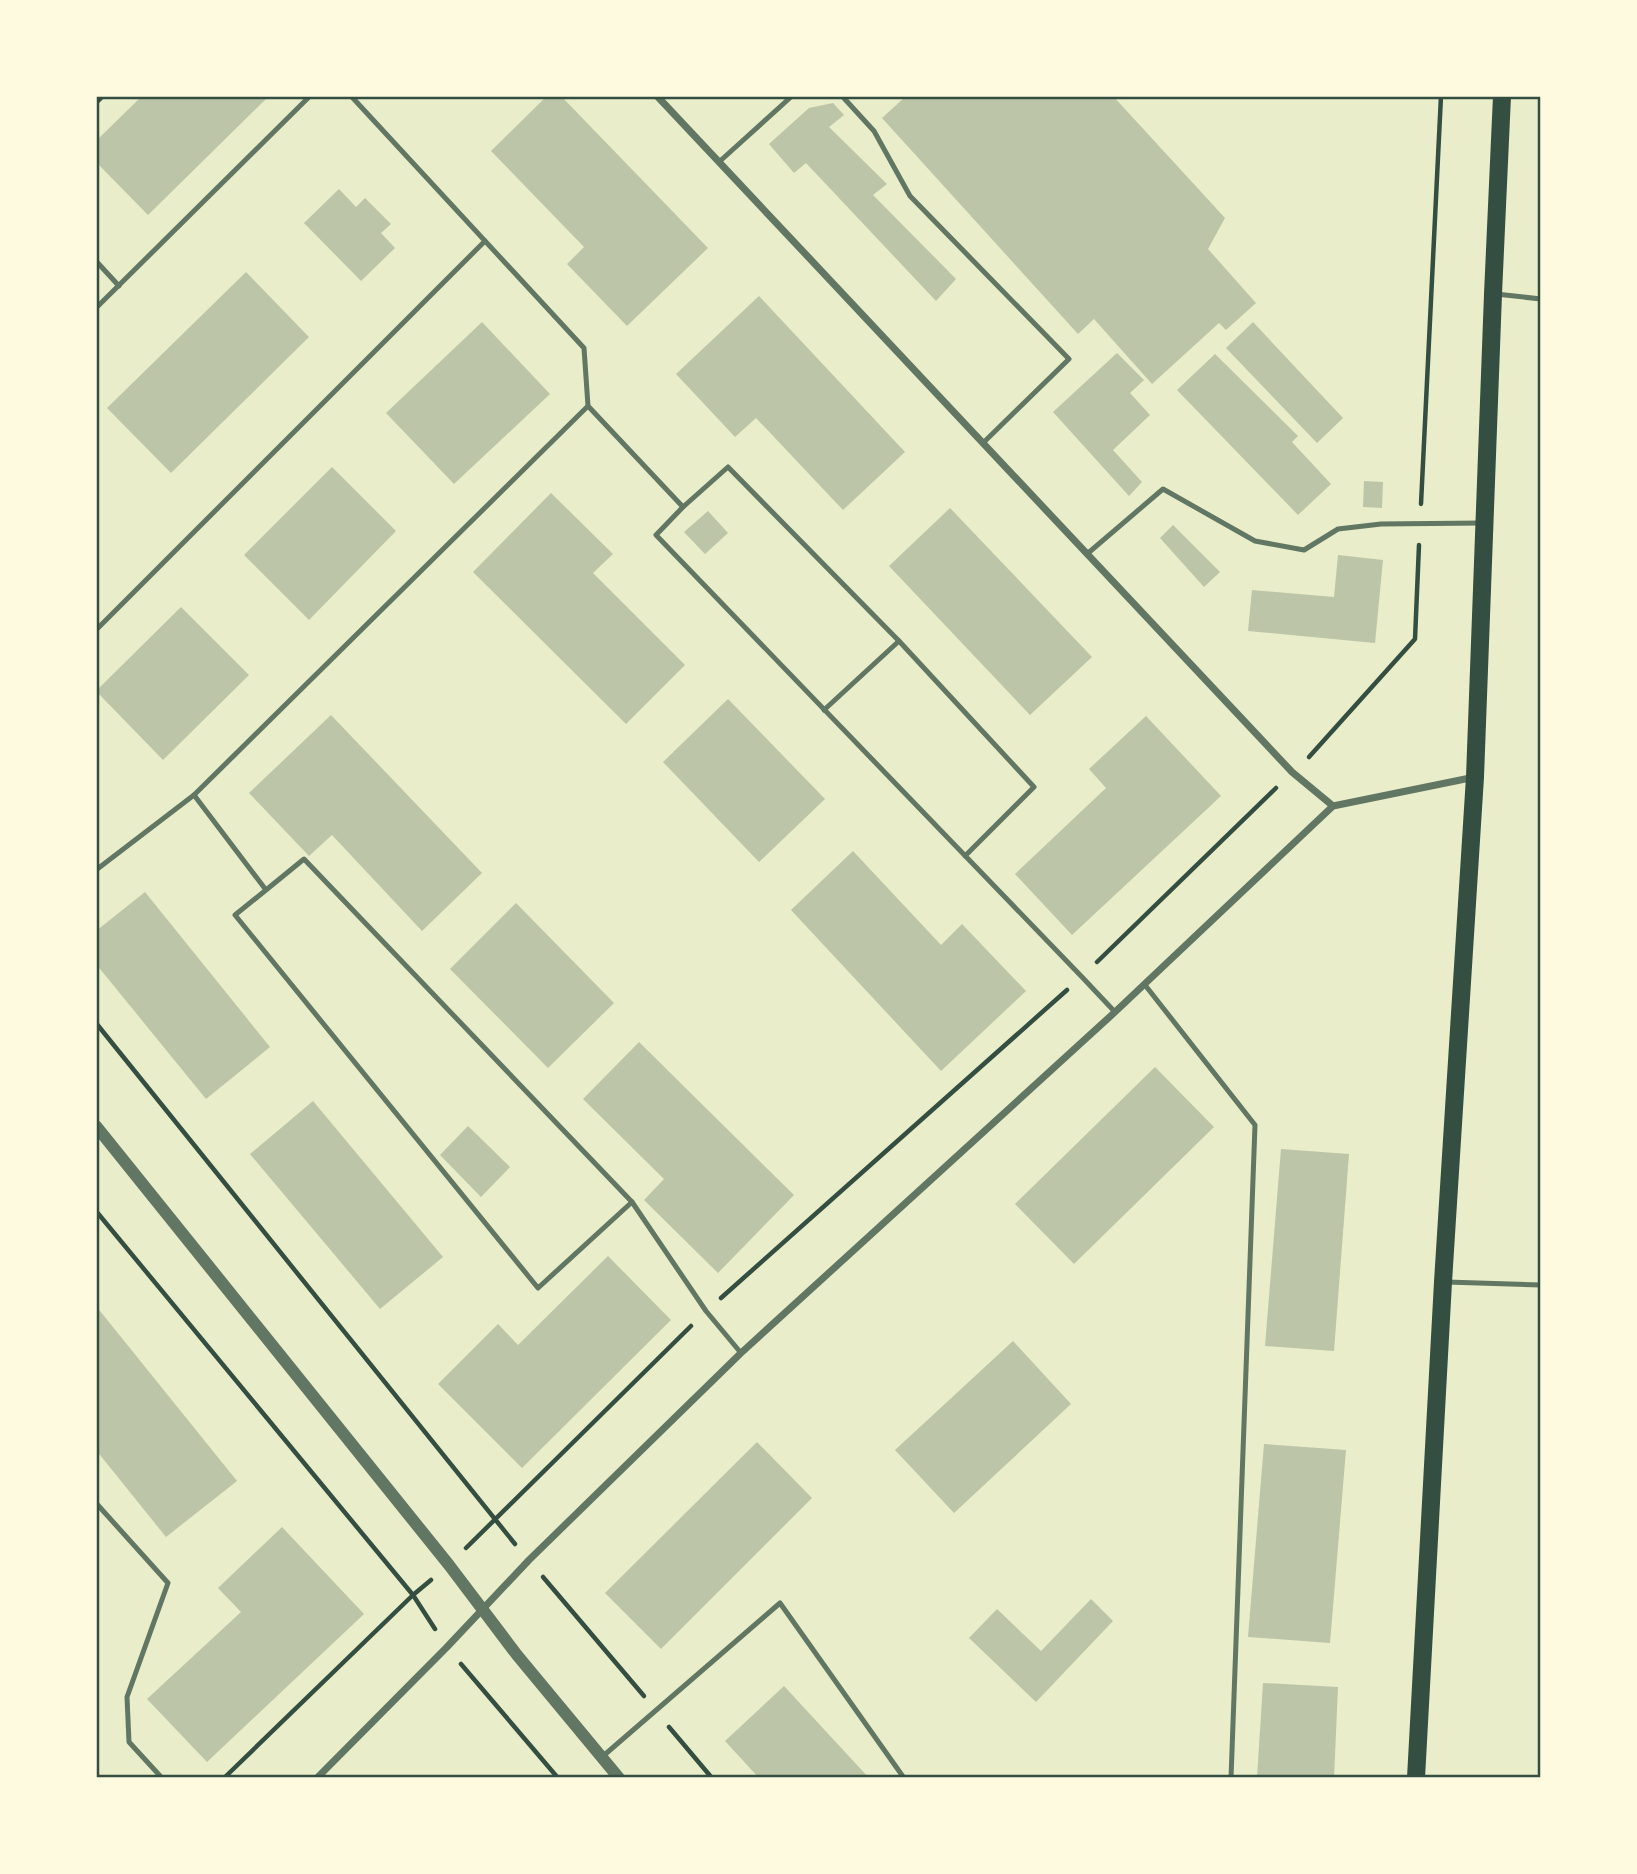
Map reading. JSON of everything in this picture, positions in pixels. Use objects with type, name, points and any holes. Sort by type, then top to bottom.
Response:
[{"type":"main road","points":[[1416,1778],[1443,1282],[1475,777],[1502,96]]},
{"type":"street","points":[[657,96],[1292,772],[1333,806]]},
{"type":"street","points":[[317,1778],[529,1560],[741,1353],[1145,985],[1333,806],[1475,777]]},
{"type":"street","points":[[96,1126],[449,1565],[517,1656],[619,1778]]},
{"type":"lane","points":[[96,308],[310,96]]},
{"type":"lane","points":[[351,96],[584,348],[588,406],[683,506]]},
{"type":"lane","points":[[719,162],[792,96]]},
{"type":"lane","points":[[842,96],[874,131],[910,196],[1069,359],[983,443]]},
{"type":"lane","points":[[96,630],[485,241]]},
{"type":"lane","points":[[96,261],[119,286]]},
{"type":"lane","points":[[1493,293],[1541,299]]},
{"type":"lane","points":[[96,870],[194,795],[588,406]]},
{"type":"lane","points":[[965,856],[1034,787],[899,641],[727,467],[683,506],[656,535],[1115,1012]]},
{"type":"lane","points":[[1087,554],[1163,489],[1255,541],[1304,550],[1338,529],[1381,524],[1485,523]]},
{"type":"lane","points":[[824,710],[899,641]]},
{"type":"lane","points":[[194,795],[266,890]]},
{"type":"lane","points":[[632,1202],[538,1287],[235,915],[304,859],[632,1202],[706,1311],[741,1353]]},
{"type":"lane","points":[[1145,985],[1255,1125],[1231,1778]]},
{"type":"lane","points":[[1443,1282],[1541,1285]]},
{"type":"lane","points":[[96,1503],[169,1583],[127,1697],[129,1742],[162,1778]]},
{"type":"lane","points":[[602,1757],[780,1603],[904,1778]]},
{"type":"path","points":[[96,103],[103,96]]},
{"type":"path","points":[[225,1778],[413,1595],[495,1521],[706,1311],[1082,977],[1292,772],[1310,758],[1415,639],[1441,96]]},
{"type":"path","points":[[1300,748],[1310,758]]},
{"type":"path","points":[[96,1023],[495,1521],[712,1778]]},
{"type":"path","points":[[96,1211],[413,1595],[447,1647],[558,1778]]},
{"type":"building","points":[[142,96],[269,96],[148,215],[96,162],[96,141]]},
{"type":"building","points":[[547,96],[561,96],[708,248],[627,326],[567,264],[584,247],[491,151]]},
{"type":"building","points":[[903,96],[1113,96],[1225,218],[1208,249],[1256,303],[1226,330],[1219,323],[1152,384],[1094,319],[1078,334],[882,118],[904,98]]},
{"type":"building","points":[[833,103],[844,115],[829,127],[887,184],[873,195],[956,279],[936,301],[806,163],[794,173],[769,144],[809,108]]},
{"type":"building","points":[[339,189],[356,207],[365,198],[391,224],[381,233],[395,248],[361,281],[304,223]]},
{"type":"building","points":[[246,272],[309,337],[171,473],[107,408]]},
{"type":"building","points":[[759,296],[905,452],[843,510],[756,418],[735,437],[676,374]]},
{"type":"building","points":[[482,322],[550,394],[454,484],[386,413]]},
{"type":"building","points":[[1253,322],[1343,418],[1317,443],[1226,348]]},
{"type":"building","points":[[1117,353],[1144,380],[1130,393],[1150,415],[1113,450],[1142,482],[1129,496],[1053,412]]},
{"type":"building","points":[[1215,354],[1298,436],[1292,442],[1331,484],[1298,515],[1177,390]]},
{"type":"building","points":[[332,467],[396,531],[309,620],[244,555]]},
{"type":"building","points":[[1364,481],[1383,482],[1382,508],[1363,507]]},
{"type":"building","points":[[551,493],[613,554],[593,573],[685,665],[626,724],[473,572]]},
{"type":"building","points":[[950,508],[1092,657],[1030,715],[889,566]]},
{"type":"building","points":[[708,511],[728,533],[705,554],[684,532]]},
{"type":"building","points":[[1173,525],[1220,572],[1204,587],[1160,538]]},
{"type":"building","points":[[1338,555],[1383,560],[1375,643],[1248,631],[1252,590],[1334,597]]},
{"type":"building","points":[[181,607],[249,675],[163,760],[96,691]]},
{"type":"building","points":[[728,699],[825,799],[759,862],[663,762]]},
{"type":"building","points":[[331,715],[482,873],[422,931],[332,835],[309,856],[249,793]]},
{"type":"building","points":[[1146,716],[1221,796],[1072,935],[1015,874],[1106,788],[1089,769]]},
{"type":"building","points":[[853,851],[941,945],[962,924],[1026,991],[941,1071],[791,910]]},
{"type":"building","points":[[145,892],[270,1047],[206,1099],[96,964],[96,931]]},
{"type":"building","points":[[516,903],[614,1003],[548,1068],[450,969]]},
{"type":"building","points":[[639,1042],[794,1195],[718,1273],[644,1200],[664,1179],[583,1099]]},
{"type":"building","points":[[1155,1067],[1214,1127],[1074,1264],[1015,1204]]},
{"type":"building","points":[[313,1101],[443,1257],[380,1309],[250,1154]]},
{"type":"building","points":[[468,1126],[510,1167],[481,1197],[440,1155]]},
{"type":"building","points":[[1281,1149],[1349,1154],[1334,1351],[1265,1346]]},
{"type":"building","points":[[608,1256],[671,1320],[522,1468],[438,1384],[498,1324],[518,1345]]},
{"type":"building","points":[[96,1306],[237,1481],[166,1537],[96,1450]]},
{"type":"building","points":[[1013,1341],[1071,1404],[954,1513],[895,1450]]},
{"type":"building","points":[[757,1442],[812,1498],[661,1649],[605,1593]]},
{"type":"building","points":[[1264,1444],[1346,1450],[1330,1643],[1248,1637]]},
{"type":"building","points":[[282,1527],[364,1614],[207,1762],[147,1699],[241,1612],[218,1588]]},
{"type":"building","points":[[1091,1599],[1113,1621],[1036,1702],[969,1638],[997,1609],[1041,1651]]},
{"type":"building","points":[[1263,1683],[1338,1687],[1334,1778],[1257,1778]]},
{"type":"building","points":[[784,1686],[869,1778],[759,1778],[725,1741]]}]
